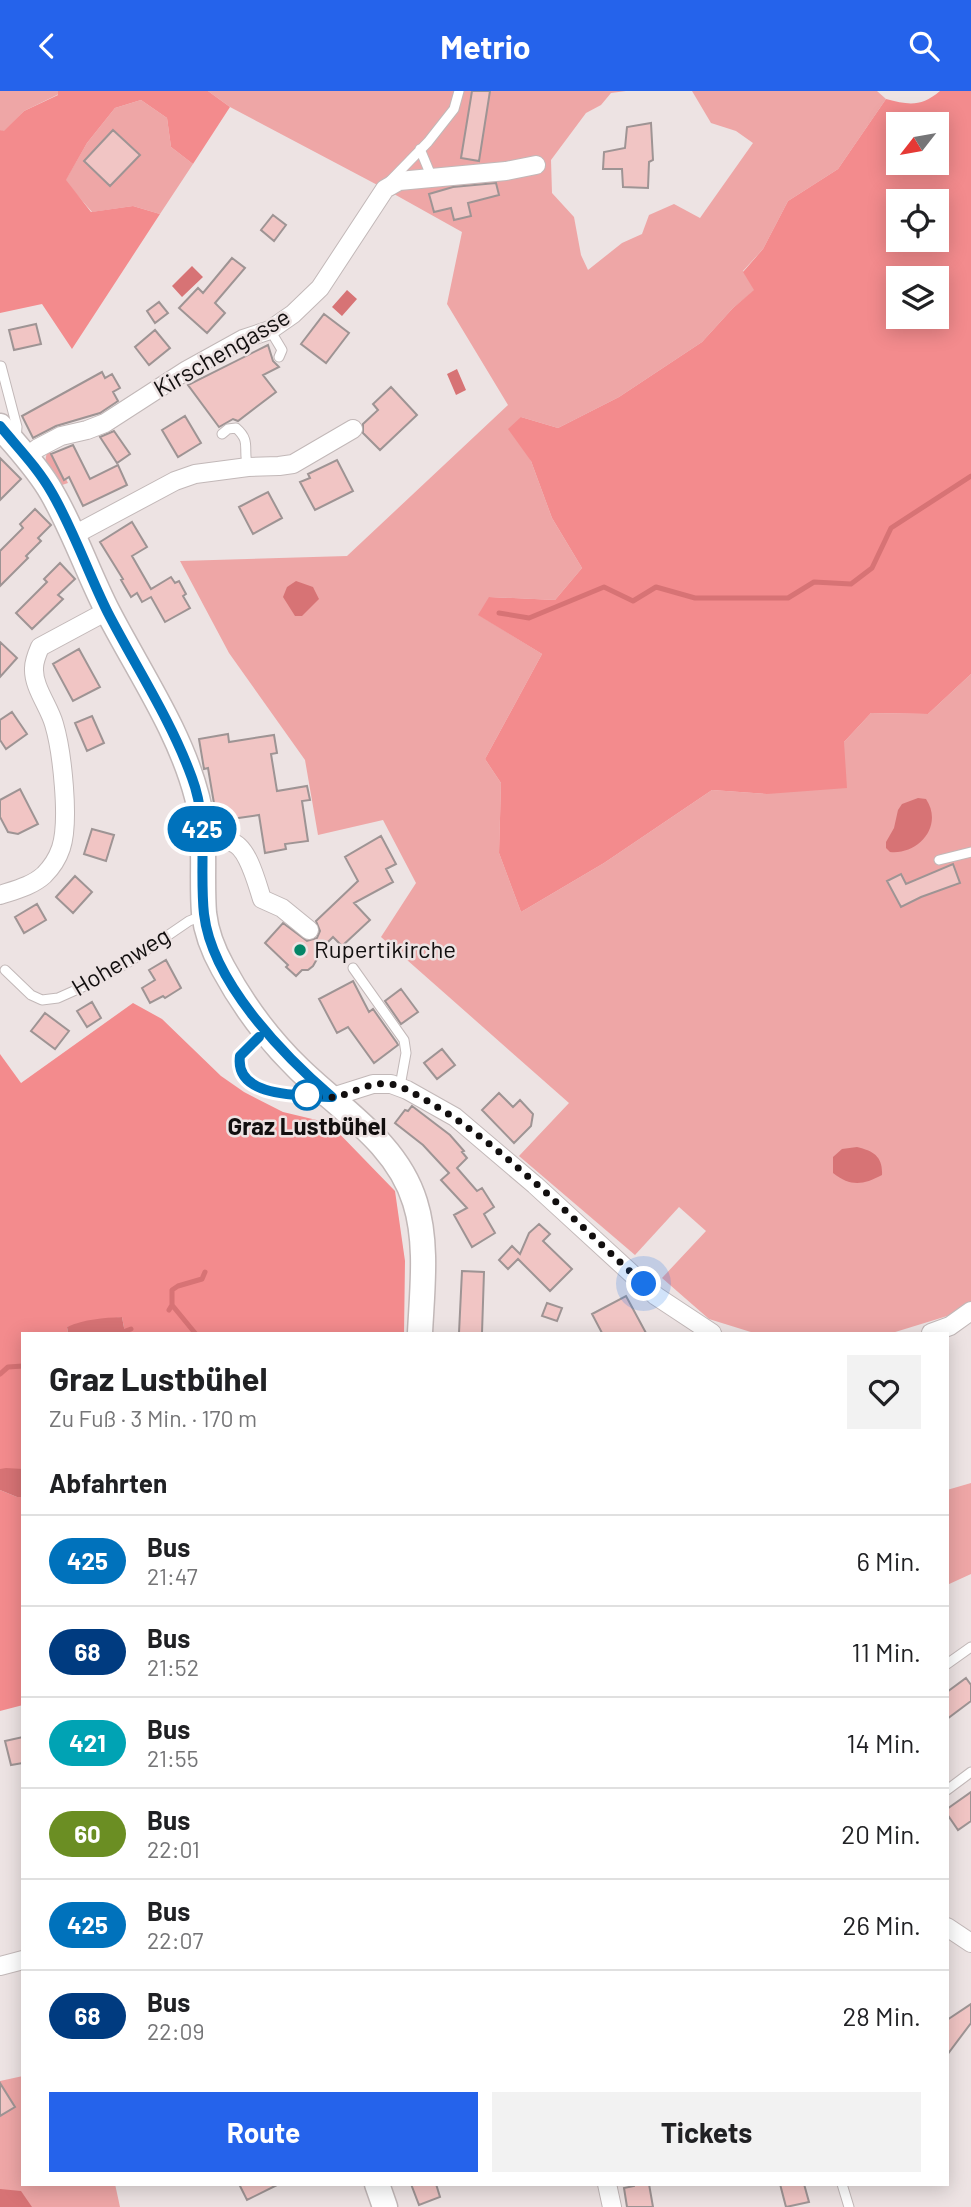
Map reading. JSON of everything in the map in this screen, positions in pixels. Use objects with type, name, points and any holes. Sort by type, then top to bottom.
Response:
[{"type":"main road","points":[[14,442],[51,492],[74,535],[107,611],[174,735],[192,779],[199,805],[204,844],[204,915],[213,946],[224,969],[265,1031],[299,1069],[378,1141],[403,1172],[411,1189],[422,1238],[419,1332]]},
{"type":"main road","points":[[378,2186],[385,2207]]},
{"type":"street","points":[[385,189],[398,181],[506,171],[536,165]]},
{"type":"street","name":"Kirschengasse","points":[[14,442],[38,448],[61,436],[105,423],[187,370],[243,339],[270,330],[293,314],[320,288],[385,189]]},
{"type":"street","points":[[74,535],[175,481],[195,474],[293,464],[353,429]]},
{"type":"street","points":[[0,895],[31,884],[44,875],[54,864],[61,848],[64,829],[62,762],[54,725],[34,669],[40,647],[107,611]]},
{"type":"street","points":[[204,844],[222,841],[235,843],[245,853],[262,899],[282,908],[309,930]]},
{"type":"street","points":[[332,1097],[373,1084],[391,1084],[400,1086],[455,1117],[535,1185],[656,1296],[710,1332]]},
{"type":"street","points":[[934,1332],[950,1326],[971,1311]]},
{"type":"street","points":[[949,1928],[971,1943]]},
{"type":"street","points":[[0,1966],[21,1961]]},
{"type":"street","points":[[607,2186],[612,2207]]},
{"type":"lane","points":[[385,189],[393,176],[454,109],[459,91]]},
{"type":"lane","points":[[420,149],[432,178]]},
{"type":"lane","points":[[270,330],[282,350],[279,357]]},
{"type":"lane","points":[[1,366],[17,427],[14,442]]},
{"type":"lane","points":[[222,434],[228,429],[236,428],[244,435],[248,467]]},
{"type":"lane","points":[[939,860],[971,852]]},
{"type":"lane","name":"Hohenweg","points":[[5,970],[31,995],[42,1000],[58,998],[129,962],[189,921],[204,915]]},
{"type":"lane","points":[[353,968],[404,1040],[406,1053],[400,1086]]},
{"type":"lane","points":[[265,1031],[242,1052],[239,1061],[246,1079],[264,1090],[332,1097]]},
{"type":"lane","points":[[949,1663],[971,1647]]},
{"type":"lane","points":[[949,1788],[971,1772]]},
{"type":"lane","points":[[843,2186],[849,2207]]},
{"type":"shaded area","points":[[0,91],[58,91],[59,94],[24,111],[4,132],[0,130]]},
{"type":"shaded area","points":[[58,91],[208,91],[230,107],[193,164],[171,147],[167,118],[141,100],[115,108],[87,143],[66,180],[91,212],[133,206],[160,214],[72,349],[42,304],[0,313],[0,130],[4,131],[24,111],[58,95]]},
{"type":"shaded area","points":[[208,91],[626,91],[611,93],[601,105],[586,113],[551,160],[552,193],[574,217],[581,255],[588,270],[622,243],[642,234],[649,215],[674,204],[700,218],[753,143],[736,131],[711,123],[692,91],[877,91],[886,99],[838,169],[788,201],[763,249],[743,271],[755,290],[733,308],[702,342],[619,397],[558,428],[521,417],[531,461],[552,518],[582,568],[555,600],[490,597],[479,615],[542,654],[485,759],[501,783],[499,853],[521,912],[604,863],[712,790],[767,794],[844,742],[871,713],[928,714],[971,674],[971,1302],[957,1313],[895,1332],[751,1332],[709,1319],[662,1278],[706,1231],[679,1207],[635,1255],[519,1156],[569,1103],[381,937],[416,883],[383,820],[318,835],[305,760],[229,653],[180,561],[347,556],[508,405],[447,304],[462,232],[230,107]]},
{"type":"shaded area","points":[[940,91],[971,91],[971,674],[928,714],[871,713],[844,742],[847,788],[767,794],[712,790],[604,863],[521,912],[499,853],[501,783],[485,759],[542,654],[478,615],[489,597],[555,600],[582,568],[552,518],[531,461],[508,429],[521,417],[558,428],[619,397],[702,342],[733,308],[754,290],[743,272],[763,249],[788,201],[838,169],[886,99],[901,103],[927,100]]},
{"type":"shaded area","points":[[141,100],[167,118],[171,147],[193,164],[160,214],[133,206],[92,212],[65,181],[87,143],[115,108]]},
{"type":"shaded area","points":[[192,266],[203,277],[182,297],[172,286]]},
{"type":"shaded area","points":[[347,290],[357,299],[342,316],[332,307]]},
{"type":"shaded area","points":[[457,369],[466,390],[456,395],[447,374]]},
{"type":"shaded area","points":[[49,449],[68,483],[59,486],[50,473],[46,464]]},
{"type":"shaded area","points":[[296,581],[313,587],[319,599],[302,616],[295,616],[283,597],[287,587]]},
{"type":"shaded area","points":[[918,798],[926,799],[931,809],[930,828],[925,837],[910,849],[890,852],[886,848],[886,842],[894,828],[898,810],[902,804]]},
{"type":"shaded area","points":[[133,1003],[162,1019],[221,1076],[244,1092],[283,1112],[329,1123],[395,1191],[405,1261],[404,1332],[125,1332],[122,1317],[67,1327],[68,1332],[21,1332],[21,1469],[0,1469],[0,1054],[21,1083]]},
{"type":"shaded area","points":[[857,1147],[879,1159],[882,1175],[857,1183],[846,1181],[833,1173],[833,1157],[842,1149]]},
{"type":"shaded area","points":[[122,1317],[125,1332],[68,1332],[67,1327],[101,1318]]},
{"type":"shaded area","points":[[0,1469],[21,1469],[21,1497],[0,1490]]},
{"type":"shaded area","points":[[971,1483],[971,1574],[949,1584],[949,1489]]},
{"type":"shaded area","points":[[0,1490],[21,1497],[21,1706],[0,1711]]},
{"type":"shaded area","points":[[21,2076],[21,2186],[115,2186],[120,2207],[0,2207],[0,2081]]},
{"type":"shaded area","points":[[0,2189],[21,2191],[32,2207],[0,2207]]},
{"type":"building","points":[[472,91],[490,91],[479,161],[461,158]]},
{"type":"building","points":[[651,123],[653,160],[649,162],[648,188],[623,187],[622,169],[603,169],[604,152],[625,148],[627,127]]},
{"type":"building","points":[[113,130],[140,155],[110,186],[84,161]]},
{"type":"building","points":[[496,183],[499,195],[468,203],[471,216],[454,220],[451,208],[434,212],[429,194],[453,187]]},
{"type":"building","points":[[273,215],[286,225],[274,241],[261,230]]},
{"type":"building","points":[[232,258],[245,268],[215,303],[225,313],[207,333],[179,308],[198,288],[203,293]]},
{"type":"building","points":[[159,302],[168,313],[155,323],[147,311]]},
{"type":"building","points":[[324,314],[349,333],[326,363],[301,344]]},
{"type":"building","points":[[36,324],[41,344],[14,350],[9,330]]},
{"type":"building","points":[[155,330],[170,348],[149,365],[135,347]]},
{"type":"building","points":[[268,345],[273,361],[279,367],[263,375],[276,392],[238,421],[233,419],[219,427],[188,385]]},
{"type":"building","points":[[102,372],[105,378],[112,374],[120,388],[113,392],[118,401],[100,413],[56,426],[33,438],[22,416]]},
{"type":"building","points":[[391,387],[417,415],[380,450],[363,433],[363,424],[378,410],[373,404]]},
{"type":"building","points":[[185,416],[201,443],[178,457],[162,430]]},
{"type":"building","points":[[114,431],[130,454],[117,463],[100,437]]},
{"type":"building","points":[[73,445],[90,479],[118,465],[127,485],[83,506],[69,477],[64,480],[51,454]]},
{"type":"building","points":[[0,458],[21,479],[0,500]]},
{"type":"building","points":[[337,460],[353,491],[315,510],[300,482],[310,478],[308,474]]},
{"type":"building","points":[[268,492],[282,518],[253,534],[239,507]]},
{"type":"building","points":[[35,509],[51,525],[38,538],[41,541],[26,556],[28,558],[0,586],[0,551],[23,528],[20,524]]},
{"type":"building","points":[[132,522],[147,547],[132,556],[151,589],[171,577],[175,583],[179,581],[186,594],[183,596],[190,608],[165,622],[151,597],[142,602],[137,593],[131,597],[100,542]]},
{"type":"building","points":[[60,563],[75,579],[58,595],[63,599],[32,629],[16,613],[47,582],[44,579]]},
{"type":"building","points":[[0,642],[17,658],[0,677]]},
{"type":"building","points":[[79,649],[100,687],[73,701],[53,664]]},
{"type":"building","points":[[12,712],[27,734],[6,749],[0,740],[0,720]]},
{"type":"building","points":[[92,716],[104,743],[87,751],[75,723]]},
{"type":"building","points":[[228,734],[229,742],[274,735],[277,753],[271,754],[277,791],[307,786],[310,800],[302,801],[308,841],[285,844],[286,849],[265,853],[259,815],[217,821],[208,768],[204,769],[199,739]]},
{"type":"building","points":[[20,789],[38,824],[18,834],[8,832],[0,817],[0,800]]},
{"type":"building","points":[[92,829],[114,835],[106,861],[84,854]]},
{"type":"building","points":[[381,836],[396,864],[386,869],[393,882],[354,903],[370,920],[342,946],[333,937],[317,953],[313,966],[302,970],[296,976],[265,943],[283,923],[307,941],[317,938],[320,931],[316,921],[358,881],[345,857]]},
{"type":"building","points":[[953,864],[960,883],[901,907],[887,881],[901,874],[906,884]]},
{"type":"building","points":[[75,876],[92,892],[73,913],[56,897]]},
{"type":"building","points":[[37,904],[46,920],[24,933],[15,917]]},
{"type":"building","points":[[166,960],[181,988],[150,1003],[142,988],[155,980],[149,970]]},
{"type":"building","points":[[353,981],[369,1012],[373,1009],[398,1045],[374,1063],[348,1027],[337,1033],[319,999]]},
{"type":"building","points":[[401,989],[418,1012],[401,1024],[385,1001]]},
{"type":"building","points":[[92,1002],[101,1018],[87,1027],[77,1011]]},
{"type":"building","points":[[45,1013],[69,1031],[55,1049],[31,1031]]},
{"type":"building","points":[[442,1049],[455,1065],[437,1079],[424,1063]]},
{"type":"building","points":[[499,1093],[513,1107],[520,1100],[533,1114],[531,1126],[514,1143],[482,1110]]},
{"type":"building","points":[[412,1106],[450,1135],[464,1151],[462,1152],[467,1158],[457,1168],[477,1191],[482,1188],[494,1207],[484,1214],[495,1233],[472,1247],[454,1215],[467,1208],[441,1180],[449,1173],[423,1145],[395,1123],[405,1110],[408,1111]]},
{"type":"building","points":[[539,1224],[550,1234],[543,1241],[572,1269],[550,1291],[518,1259],[508,1269],[499,1260],[512,1246],[520,1254],[529,1233]]},
{"type":"building","points":[[462,1271],[484,1272],[482,1332],[459,1332]]},
{"type":"building","points":[[626,1296],[645,1332],[601,1332],[592,1314]]},
{"type":"building","points":[[547,1303],[562,1308],[557,1321],[542,1316]]},
{"type":"building","points":[[966,1678],[971,1685],[971,1701],[949,1718],[949,1691]]},
{"type":"building","points":[[21,1737],[21,1763],[11,1765],[5,1741]]},
{"type":"building","points":[[971,1792],[971,1821],[958,1830],[949,1817],[949,1808]]},
{"type":"building","points":[[971,2004],[971,2023],[949,2052],[949,2019]]},
{"type":"building","points":[[0,2083],[15,2107],[0,2116]]},
{"type":"building","points":[[240,2186],[275,2186],[247,2200]]},
{"type":"building","points":[[412,2186],[437,2186],[440,2197],[419,2205]]},
{"type":"building","points":[[649,2186],[653,2207],[627,2207],[624,2188]]},
{"type":"building","points":[[781,2186],[805,2186],[809,2202],[786,2207]]},
{"type":"waterway","points":[[499,613],[529,618],[604,587],[633,601],[656,587],[695,598],[788,598],[814,582],[851,584],[872,568],[891,528],[971,476]]},
{"type":"waterway","points":[[169,1310],[172,1305],[172,1290],[202,1279],[205,1272]]},
{"type":"waterway","points":[[172,1305],[194,1332]]},
{"type":"waterway","points":[[123,1332],[131,1329]]},
{"type":"waterway","points":[[0,1374],[8,1367],[21,1366]]},
{"type":"bus line","name":"425","points":[[0,426],[39,473],[51,492],[74,535],[107,611],[174,735],[192,779],[199,805],[204,844],[204,915],[217,956],[256,1020],[299,1069],[332,1097],[273,1092],[255,1086],[246,1079],[239,1066],[240,1056],[259,1037]]},
{"type":"place","name":"Rupertikirche","points":[[300,950]]},
{"type":"place","name":"Graz Lustbühel","points":[[307,1095]]},
{"type":"route","points":[[307,1095],[332,1097],[373,1084],[400,1086],[455,1117],[644,1284]]}]
